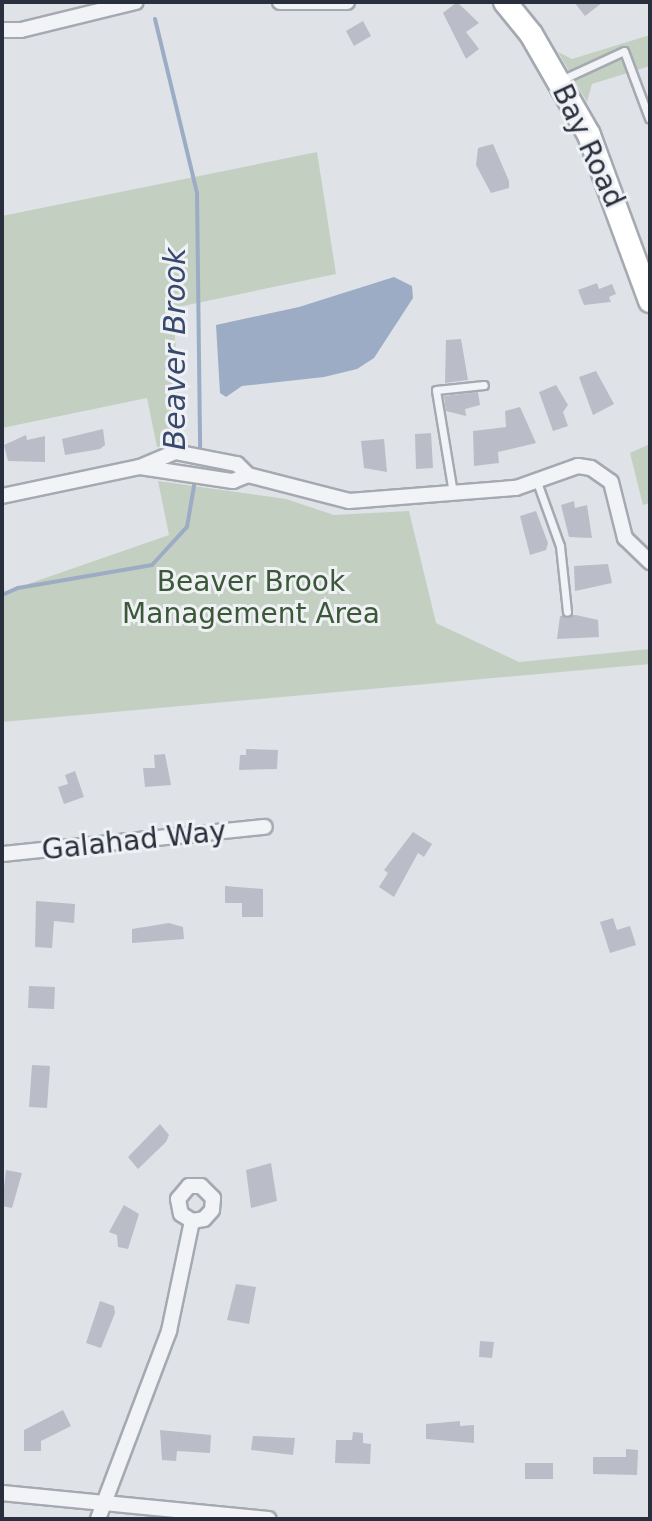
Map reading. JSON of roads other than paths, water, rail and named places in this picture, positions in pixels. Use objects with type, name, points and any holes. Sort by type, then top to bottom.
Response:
[{"type":"main road","name":"Bay Road","points":[[505,2],[559,81],[595,150],[650,301]]},
{"type":"street","points":[[2,30],[42,26],[136,2]]},
{"type":"street","points":[[280,2],[347,2]]},
{"type":"street","points":[[2,496],[140,467],[175,452],[237,464],[248,475],[349,501],[453,493],[537,482],[578,466],[603,474],[611,482],[625,538],[650,562]]},
{"type":"street","points":[[140,467],[233,481],[248,475]]},
{"type":"street","name":"Galahad Way","points":[[2,854],[265,827]]},
{"type":"street","points":[[98,1519],[169,1331],[192,1221]]},
{"type":"street","points":[[2,1493],[269,1519]]},
{"type":"lane","points":[[559,81],[624,51],[649,118]]},
{"type":"lane","points":[[453,493],[436,390],[484,385]]},
{"type":"lane","points":[[537,482],[558,536],[567,612]]},
{"type":"water","points":[[394,277],[412,286],[413,298],[374,358],[357,369],[324,377],[242,386],[226,397],[220,393],[216,325],[299,307]]},
{"type":"waterway","name":"Beaver Brook","points":[[155,19],[197,193],[200,452]]},
{"type":"waterway","name":"Beaver Brook","points":[[2,595],[18,588],[152,565],[187,527],[195,480]]},
{"type":"park label","name":"Beaver Brook Management Area","points":[[251,598]]}]
